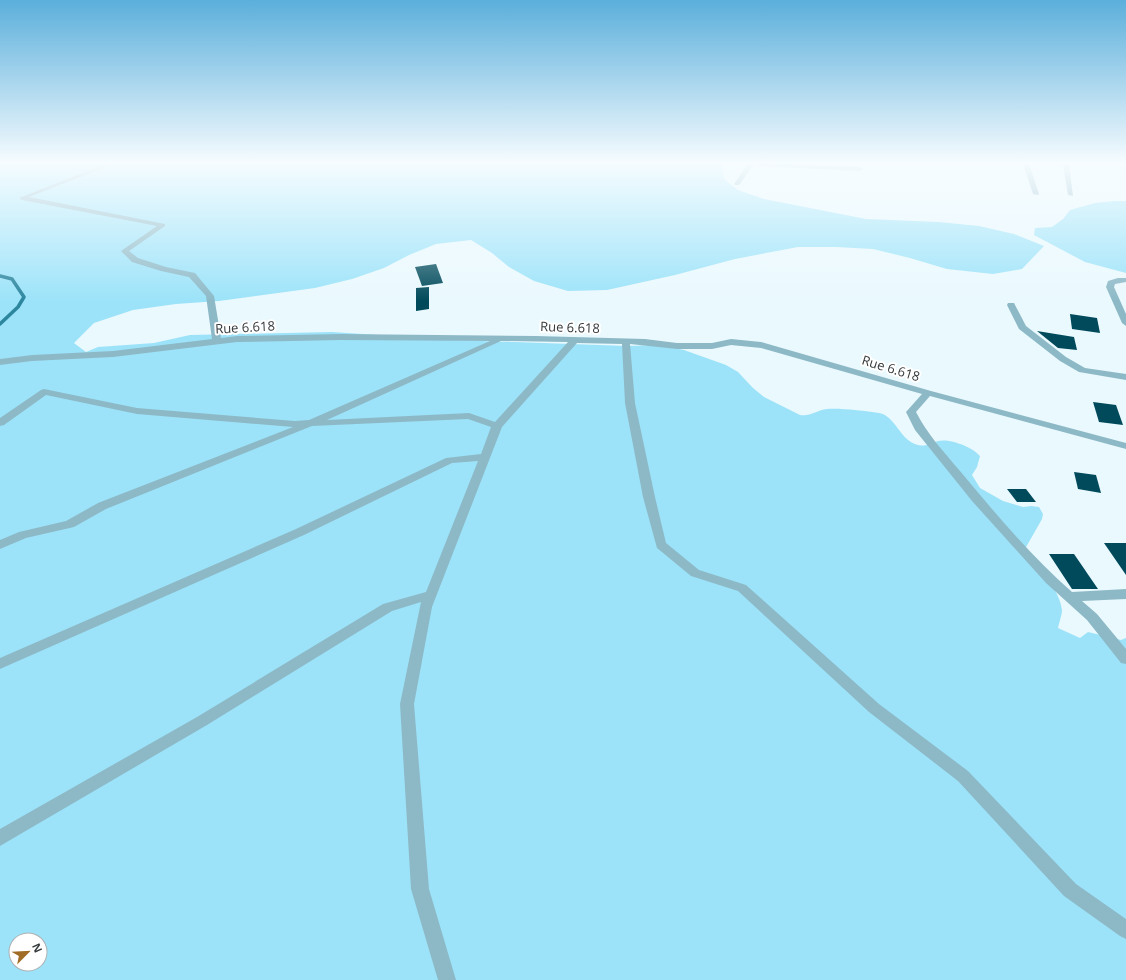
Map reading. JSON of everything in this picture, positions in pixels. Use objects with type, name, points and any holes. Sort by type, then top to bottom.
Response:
[{"type":"street","points":[[83,210],[163,225],[125,251],[135,260],[164,269],[192,275],[210,296],[217,341]]},
{"type":"street","points":[[1125,320],[1110,287],[1111,282],[1126,280]]},
{"type":"street","points":[[1011,305],[1022,327],[1063,359],[1082,370],[1126,377]]},
{"type":"street","name":"Rue 6.618","points":[[0,362],[39,358],[113,354],[237,339],[341,337],[575,340],[677,346],[712,346],[731,342],[761,345],[928,393],[1126,446]]},
{"type":"street","points":[[0,545],[23,536],[70,524],[102,506],[311,423],[501,339]]},
{"type":"street","points":[[447,980],[420,889],[407,704],[426,607],[496,426],[575,340]]},
{"type":"street","points":[[626,342],[630,403],[649,497],[661,545],[695,573],[742,588],[874,708],[963,776],[1070,890],[1126,930]]},
{"type":"street","points":[[0,423],[44,392],[137,411],[295,424],[469,416],[496,426]]},
{"type":"street","points":[[928,393],[911,412],[919,428],[976,498],[1050,580],[1092,617],[1126,659]]},
{"type":"street","points":[[0,664],[300,532],[450,460],[485,457]]},
{"type":"street","points":[[1069,597],[1126,594]]},
{"type":"street","points":[[0,838],[202,722],[388,607],[431,595]]},
{"type":"shaded area","points":[[0,210],[819,210],[866,219],[939,222],[979,226],[1014,234],[1044,246],[1022,269],[993,274],[947,269],[873,249],[798,247],[735,259],[675,275],[607,290],[568,291],[534,281],[509,267],[492,253],[471,240],[436,244],[409,255],[384,268],[352,279],[315,288],[219,301],[176,304],[133,310],[94,323],[74,343],[86,352],[98,347],[154,343],[190,335],[332,332],[454,340],[627,346],[659,345],[684,350],[726,365],[738,372],[764,397],[800,415],[807,415],[827,409],[879,413],[890,419],[902,434],[912,443],[924,446],[943,440],[954,442],[972,449],[980,456],[977,467],[972,475],[980,488],[1003,501],[1023,507],[1039,507],[1043,514],[1042,519],[1025,549],[1053,586],[1057,594],[1062,610],[1058,628],[1080,638],[1088,632],[1121,640],[1126,638],[1126,980],[0,980]]},
{"type":"shaded area","points":[[1070,210],[1126,210],[1126,273],[1085,262],[1034,235],[1035,228],[1052,227],[1063,219]]},
{"type":"building","points":[[436,264],[443,283],[422,286],[415,267]]},
{"type":"building","points":[[429,287],[429,309],[416,311],[416,288]]},
{"type":"building","points":[[1070,314],[1097,318],[1100,333],[1072,329]]},
{"type":"building","points":[[1037,331],[1074,337],[1077,350],[1058,348]]},
{"type":"building","points":[[1093,402],[1116,405],[1123,425],[1099,422]]},
{"type":"building","points":[[1074,472],[1096,475],[1101,493],[1078,489]]},
{"type":"building","points":[[1007,489],[1026,489],[1036,502],[1017,502]]},
{"type":"building","points":[[1104,543],[1126,543],[1126,575]]},
{"type":"building","points":[[1049,554],[1074,554],[1098,589],[1072,589]]},
{"type":"waterway","points":[[0,276],[12,279],[24,297],[18,307],[0,324]]}]
